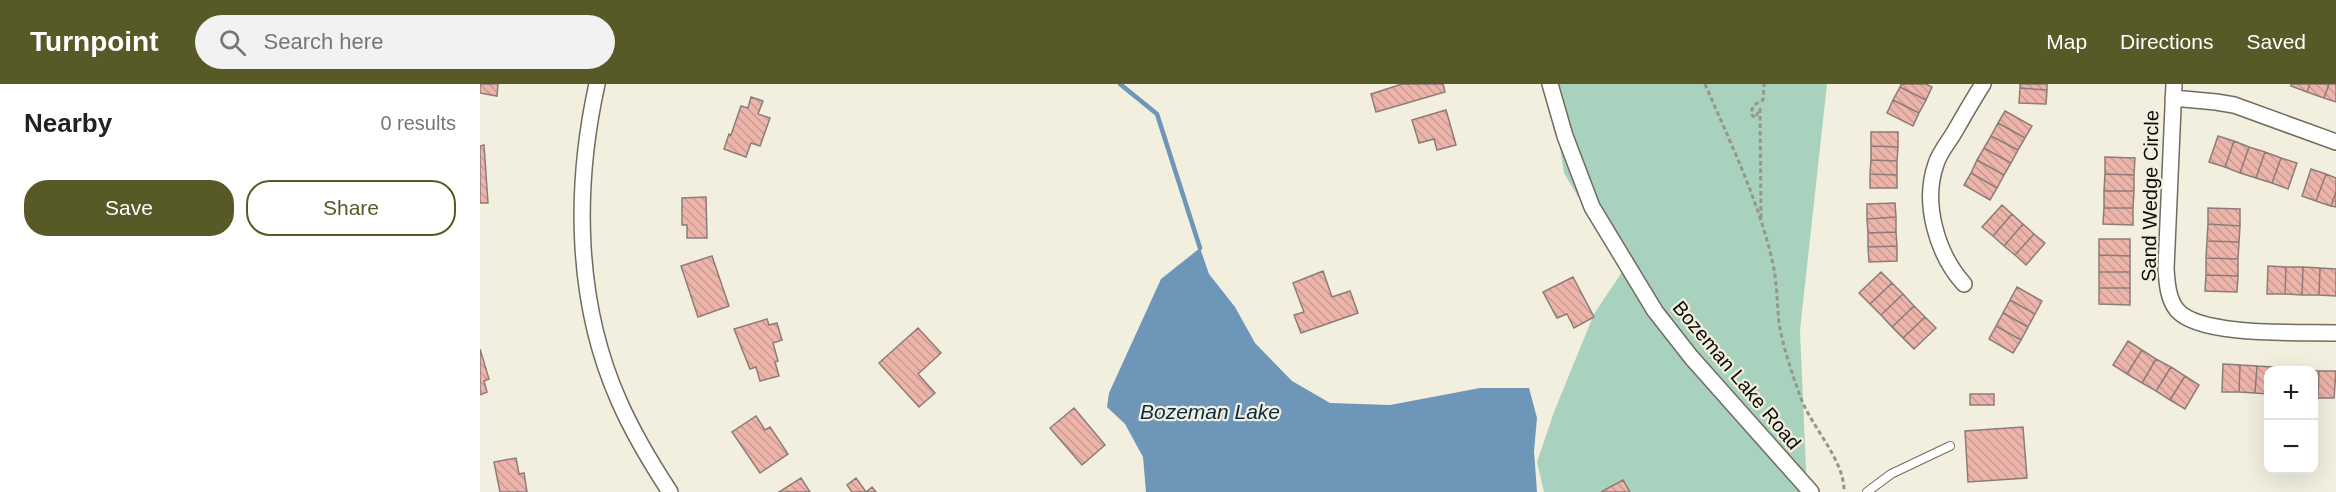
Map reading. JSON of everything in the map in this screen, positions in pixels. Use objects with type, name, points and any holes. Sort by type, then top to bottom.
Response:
[{"type":"street","points":[[597,84],[586,145],[581,210],[591,304],[603,355],[618,400],[644,452],[670,492]]},
{"type":"street","name":"Bozeman Lake Road","points":[[1550,84],[1565,136],[1592,207],[1655,311],[1691,357],[1811,492]]},
{"type":"street","points":[[1964,284],[1952,270],[1937,234],[1930,195],[1931,178],[1937,161],[1983,84]]},
{"type":"street","name":"Sand Wedge Circle","points":[[2336,141],[2234,105],[2174,91],[2166,270],[2168,291],[2177,309],[2198,324],[2232,330],[2336,333]]},
{"type":"lane","points":[[1866,492],[1891,474],[1950,446]]},
{"type":"path","points":[[1705,84],[1733,148],[1773,264],[1782,340],[1800,396],[1837,465],[1844,483],[1844,492]]},
{"type":"path","points":[[1761,219],[1760,109],[1755,118],[1751,114],[1751,109],[1762,100],[1764,84]]},
{"type":"green space","points":[[1550,84],[1827,84],[1800,330],[1807,492],[1544,492],[1537,462],[1554,412],[1594,314],[1622,272],[1564,173]]},
{"type":"water","name":"Bozeman Lake","points":[[1200,248],[1209,274],[1235,307],[1255,343],[1292,381],[1330,403],[1390,405],[1480,388],[1529,388],[1537,418],[1534,451],[1537,492],[1146,492],[1143,457],[1125,424],[1107,407],[1109,393],[1161,279]]},
{"type":"building","points":[[480,84],[498,84],[497,96],[480,93]]},
{"type":"building","points":[[1402,84],[1443,84],[1445,92],[1376,112],[1371,94]]},
{"type":"building","points":[[1901,84],[1926,84],[1932,87],[1926,100],[1900,87]]},
{"type":"building","points":[[2020,84],[2047,84],[2047,90],[2020,88]]},
{"type":"building","points":[[2291,84],[2310,84],[2307,92]]},
{"type":"building","points":[[2310,84],[2329,84],[2324,98],[2307,92]]},
{"type":"building","points":[[2329,84],[2336,84],[2336,102],[2324,98]]},
{"type":"building","points":[[1900,87],[1926,100],[1919,113],[1893,100]]},
{"type":"building","points":[[2020,88],[2047,90],[2046,104],[2019,103]]},
{"type":"building","points":[[751,97],[763,101],[758,114],[770,118],[760,146],[751,143],[746,157],[724,149],[741,106],[748,108]]},
{"type":"building","points":[[1893,100],[1919,113],[1913,126],[1887,113]]},
{"type":"building","points":[[1446,110],[1456,145],[1437,150],[1434,139],[1419,143],[1412,120]]},
{"type":"building","points":[[2005,111],[2032,126],[2025,138],[1998,123]]},
{"type":"building","points":[[1998,123],[2025,138],[2018,150],[1991,136]]},
{"type":"building","points":[[1871,132],[1898,132],[1898,147],[1871,146]]},
{"type":"building","points":[[1991,136],[2018,150],[2011,163],[1984,148]]},
{"type":"building","points":[[2218,136],[2234,141],[2225,167],[2209,162]]},
{"type":"building","points":[[2234,141],[2249,147],[2240,173],[2225,167]]},
{"type":"building","points":[[484,145],[488,203],[480,203],[480,146]]},
{"type":"building","points":[[1871,146],[1898,147],[1897,161],[1871,160]]},
{"type":"building","points":[[2249,147],[2265,152],[2256,178],[2240,173]]},
{"type":"building","points":[[1984,148],[2011,163],[2004,175],[1977,160]]},
{"type":"building","points":[[2265,152],[2281,158],[2272,183],[2256,178]]},
{"type":"building","points":[[2105,157],[2135,158],[2134,175],[2105,174]]},
{"type":"building","points":[[2281,158],[2297,163],[2288,189],[2272,183]]},
{"type":"building","points":[[1871,160],[1897,161],[1897,175],[1870,174]]},
{"type":"building","points":[[1977,160],[2004,175],[1997,188],[1971,173]]},
{"type":"building","points":[[2311,169],[2326,174],[2316,201],[2302,196]]},
{"type":"building","points":[[1971,173],[1997,188],[1990,200],[1964,185]]},
{"type":"building","points":[[1870,174],[1897,175],[1897,188],[1870,188]]},
{"type":"building","points":[[2105,174],[2134,175],[2134,191],[2104,191]]},
{"type":"building","points":[[2326,174],[2336,178],[2336,192],[2331,206],[2316,201]]},
{"type":"building","points":[[2104,191],[2134,191],[2133,208],[2104,208]]},
{"type":"building","points":[[2336,192],[2336,207],[2331,206]]},
{"type":"building","points":[[706,197],[707,238],[687,238],[687,225],[682,225],[682,198]]},
{"type":"building","points":[[1895,203],[1896,217],[1867,219],[1867,204]]},
{"type":"building","points":[[2002,205],[2012,214],[1993,236],[1982,227]]},
{"type":"building","points":[[2104,208],[2133,208],[2133,225],[2103,224]]},
{"type":"building","points":[[2208,208],[2240,209],[2240,226],[2208,224]]},
{"type":"building","points":[[2012,214],[2023,224],[2004,246],[1993,236]]},
{"type":"building","points":[[1896,217],[1896,232],[1868,233],[1867,219]]},
{"type":"building","points":[[2023,224],[2034,234],[2015,255],[2004,246]]},
{"type":"building","points":[[2208,224],[2240,226],[2239,242],[2207,241]]},
{"type":"building","points":[[1896,232],[1897,246],[1868,247],[1868,233]]},
{"type":"building","points":[[2034,234],[2045,243],[2026,265],[2015,255]]},
{"type":"building","points":[[2099,239],[2130,239],[2130,256],[2099,255]]},
{"type":"building","points":[[2207,241],[2239,242],[2238,259],[2206,258]]},
{"type":"building","points":[[1897,246],[1897,261],[1869,262],[1868,247]]},
{"type":"building","points":[[2099,255],[2130,256],[2130,272],[2099,272]]},
{"type":"building","points":[[712,256],[729,306],[698,317],[681,266]]},
{"type":"building","points":[[2206,258],[2238,259],[2238,276],[2206,275]]},
{"type":"building","points":[[2268,266],[2286,267],[2285,294],[2267,294]]},
{"type":"building","points":[[2286,267],[2303,267],[2302,295],[2285,294]]},
{"type":"building","points":[[2303,267],[2320,268],[2319,295],[2302,295]]},
{"type":"building","points":[[2320,268],[2336,269],[2336,296],[2319,295]]},
{"type":"building","points":[[1323,271],[1332,297],[1350,291],[1358,313],[1301,333],[1294,315],[1304,312],[1293,283]]},
{"type":"building","points":[[1881,272],[1892,283],[1870,304],[1859,293]]},
{"type":"building","points":[[2099,272],[2130,272],[2130,288],[2099,288]]},
{"type":"building","points":[[2206,275],[2238,276],[2237,292],[2205,291]]},
{"type":"building","points":[[1573,277],[1594,317],[1574,328],[1567,314],[1557,318],[1543,292]]},
{"type":"building","points":[[1892,283],[1903,294],[1881,315],[1870,304]]},
{"type":"building","points":[[2017,287],[2042,301],[2035,314],[2010,300]]},
{"type":"building","points":[[2099,288],[2130,288],[2130,305],[2099,304]]},
{"type":"building","points":[[1903,294],[1914,306],[1892,327],[1881,315]]},
{"type":"building","points":[[2010,300],[2035,314],[2028,327],[2003,313]]},
{"type":"building","points":[[1914,306],[1925,317],[1903,338],[1892,327]]},
{"type":"building","points":[[2003,313],[2028,327],[2021,340],[1996,326]]},
{"type":"building","points":[[1925,317],[1936,328],[1914,349],[1903,338]]},
{"type":"building","points":[[767,319],[769,325],[777,323],[782,340],[773,343],[779,376],[760,381],[756,367],[750,369],[734,329]]},
{"type":"building","points":[[1996,326],[2021,340],[2013,353],[1989,339]]},
{"type":"building","points":[[918,328],[941,353],[918,374],[935,393],[919,407],[879,363]]},
{"type":"building","points":[[2128,341],[2142,350],[2127,374],[2113,365]]},
{"type":"building","points":[[480,349],[489,379],[484,381],[487,392],[480,395]]},
{"type":"building","points":[[2142,350],[2156,359],[2142,383],[2127,374]]},
{"type":"building","points":[[2156,359],[2171,367],[2156,391],[2142,383]]},
{"type":"building","points":[[2223,364],[2240,365],[2239,392],[2222,392]]},
{"type":"building","points":[[2240,365],[2257,366],[2255,393],[2239,392]]},
{"type":"building","points":[[2257,366],[2264,366],[2264,394],[2255,393]]},
{"type":"building","points":[[2171,367],[2185,376],[2170,400],[2156,391]]},
{"type":"building","points":[[2319,371],[2336,371],[2334,398],[2318,398]]},
{"type":"building","points":[[2185,376],[2199,385],[2185,409],[2170,400]]},
{"type":"building","points":[[1970,394],[1994,394],[1994,405],[1970,405]]},
{"type":"building","points":[[1074,408],[1105,445],[1082,465],[1050,428]]},
{"type":"building","points":[[756,416],[765,430],[770,427],[788,454],[760,473],[732,432]]},
{"type":"building","points":[[2023,427],[2027,478],[1968,482],[1965,431]]},
{"type":"building","points":[[516,458],[519,474],[524,473],[527,492],[500,492],[494,462]]},
{"type":"building","points":[[801,478],[810,492],[779,492]]},
{"type":"building","points":[[856,478],[866,492],[852,492],[847,485]]},
{"type":"building","points":[[1623,480],[1630,492],[1601,492]]},
{"type":"building","points":[[872,487],[876,492],[866,492]]},
{"type":"waterway","points":[[1120,84],[1157,114],[1200,248]]}]
